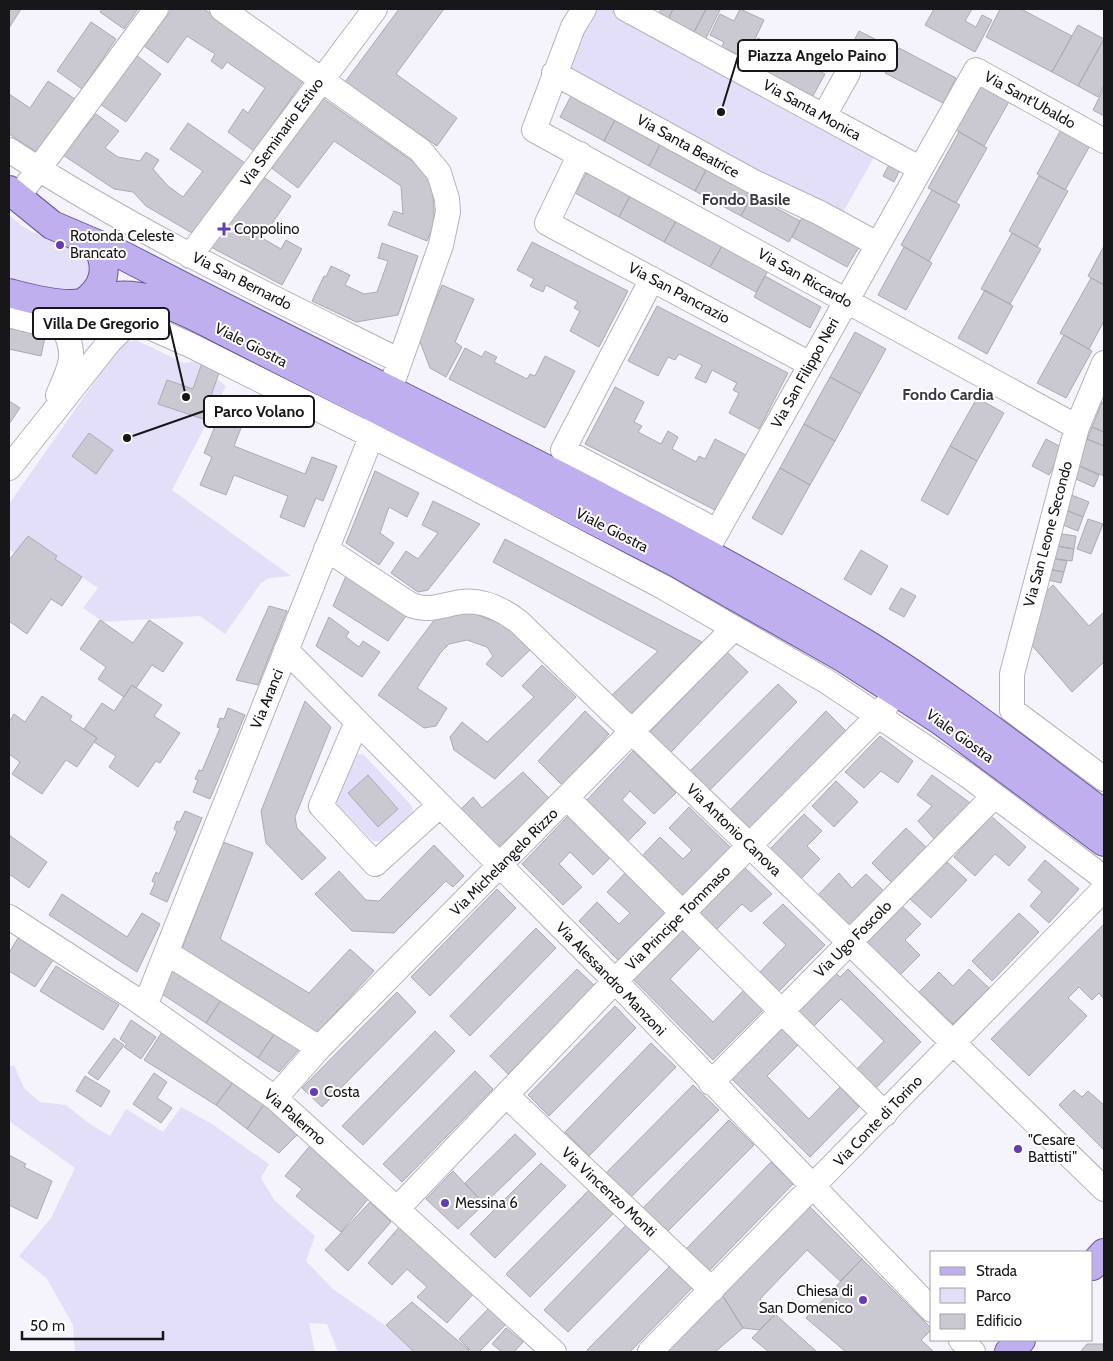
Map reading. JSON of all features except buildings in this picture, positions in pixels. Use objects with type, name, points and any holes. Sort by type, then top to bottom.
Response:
[{"type":"main road","name":"Viale Giostra","points":[[14,193],[52,225],[120,254],[675,562],[842,657],[941,721],[1104,842]]},
{"type":"main road","points":[[84,302],[93,296],[104,277],[103,256],[97,245]]},
{"type":"main road","name":"Viale Giostra","points":[[9,299],[60,304],[118,296],[160,301],[711,542],[956,704],[1104,814]]},
{"type":"main road","points":[[1093,1265],[1104,1253]]},
{"type":"main road","points":[[1009,1352],[1020,1341]]},
{"type":"street","points":[[14,193],[39,170],[156,9]]},
{"type":"street","name":"Via Aranci","points":[[145,1006],[385,401],[441,245],[448,212],[445,187],[439,173],[420,150],[222,9]]},
{"type":"street","name":"Via Seminario Estivo","points":[[190,256],[375,9]]},
{"type":"street","points":[[554,74],[573,27],[584,9]]},
{"type":"street","name":"Via Santa Monica","points":[[626,9],[919,168]]},
{"type":"street","name":"Via Sant'Ubaldo","points":[[919,168],[976,70],[1104,140]]},
{"type":"street","points":[[824,116],[848,73]]},
{"type":"street","name":"Via San Riccardo","points":[[554,74],[534,130],[1077,427]]},
{"type":"street","name":"Via Santa Beatrice","points":[[554,74],[752,181],[820,213],[877,244]]},
{"type":"street","name":"Via San Bernardo","points":[[9,150],[39,170],[190,256],[400,361]]},
{"type":"street","name":"Via San Pancrazio","points":[[580,154],[547,223],[810,364]]},
{"type":"street","name":"Via San Filippo Neri","points":[[711,542],[919,168]]},
{"type":"street","points":[[652,279],[563,450],[711,542]]},
{"type":"street","points":[[9,299],[64,329],[70,341],[71,364],[48,417]]},
{"type":"street","name":"Viale Giostra","points":[[64,329],[114,320],[135,323],[160,330],[371,436],[654,583],[879,714],[1104,878]]},
{"type":"street","points":[[9,468],[110,341],[121,330],[135,323]]},
{"type":"street","name":"Via San Leone Secondo","points":[[1012,710],[1012,674],[1077,427],[1104,363]]},
{"type":"street","name":"Via Antonio Canova","points":[[326,549],[411,605],[421,609],[432,609],[461,602],[478,602],[505,612],[519,622],[1104,1189]]},
{"type":"street","name":"Via Michelangelo Rizzo","points":[[275,1098],[319,1048],[567,798],[631,730],[734,628]]},
{"type":"street","name":"Via Alessandro Manzoni","points":[[286,650],[615,981],[812,1188],[930,1308]]},
{"type":"street","name":"Via Principe Tommaso","points":[[397,1209],[615,981],[879,714],[897,692]]},
{"type":"street","points":[[995,733],[1012,710],[1104,780]]},
{"type":"street","points":[[357,722],[321,806],[375,864],[440,805]]},
{"type":"street","name":"Via Ugo Foscolo","points":[[711,1083],[994,796]]},
{"type":"street","points":[[567,798],[885,1114]]},
{"type":"street","name":"Via Conte di Torino","points":[[650,1352],[1104,889]]},
{"type":"street","name":"Via Palermo","points":[[9,916],[145,1006],[275,1098],[554,1352]]},
{"type":"street","points":[[167,952],[319,1048]]},
{"type":"street","name":"Via Vincenzo Monti","points":[[506,1095],[712,1290]]},
{"type":"street","points":[[962,1341],[973,1352]]},
{"type":"green space","points":[[595,9],[614,9],[877,152],[841,216],[564,72]]},
{"type":"green space","points":[[9,214],[25,228],[33,232],[81,250],[88,258],[90,264],[89,274],[84,284],[75,290],[65,292],[41,288],[9,278]]},
{"type":"green space","points":[[136,340],[184,363],[203,360],[221,367],[217,379],[226,386],[172,490],[291,576],[270,578],[261,583],[225,634],[200,616],[103,622],[83,608],[98,588],[55,559],[57,556],[28,536],[15,554],[9,549],[9,504],[116,351],[124,343]]},
{"type":"green space","points":[[363,754],[412,806],[413,815],[386,841],[373,841],[337,805],[336,795],[355,755]]},
{"type":"green space","points":[[14,1065],[24,1088],[40,1102],[66,1105],[90,1124],[110,1136],[126,1109],[163,1132],[181,1107],[212,1124],[269,1164],[261,1178],[275,1201],[315,1236],[306,1261],[333,1289],[389,1328],[414,1352],[338,1352],[327,1324],[309,1323],[315,1352],[75,1352],[73,1325],[47,1279],[19,1256],[51,1218],[75,1168],[9,1121],[9,1067]]},
{"type":"place","name":"Piazza Angelo Paino","points":[[721,112]]},
{"type":"place","name":"Coppolino","points":[[224,229]]},
{"type":"place","name":"Rotonda Celeste Brancato","points":[[60,245]]},
{"type":"place","name":"Villa De Gregorio","points":[[186,397]]},
{"type":"place","name":"Parco Volano","points":[[127,438]]},
{"type":"place","name":"Costa","points":[[314,1092]]},
{"type":"place","name":"\"Cesare Battisti\"","points":[[1018,1149]]},
{"type":"place","name":"Messina 6","points":[[445,1203]]},
{"type":"place","name":"Chiesa di San Domenico","points":[[863,1300]]},
{"type":"district","name":"Fondo Basile","points":[[746,199]]},
{"type":"district","name":"Fondo Cardia","points":[[948,394]]}]
